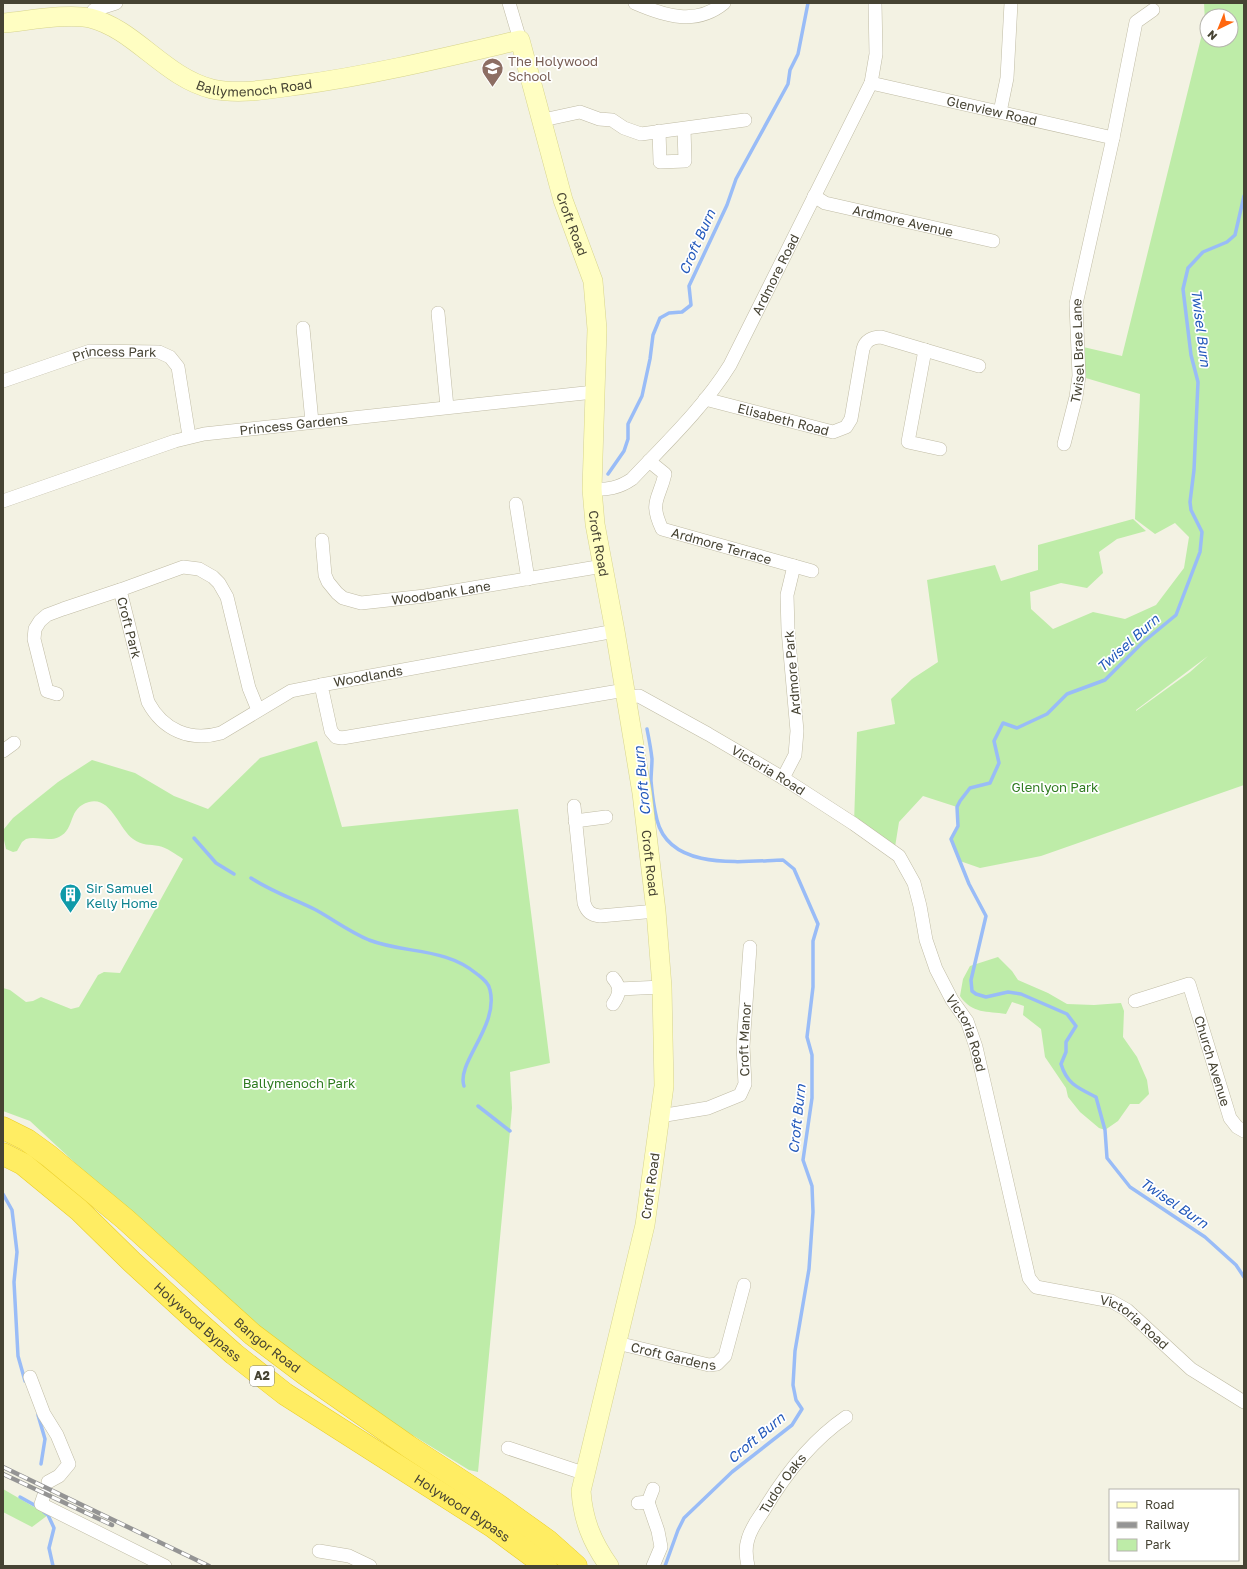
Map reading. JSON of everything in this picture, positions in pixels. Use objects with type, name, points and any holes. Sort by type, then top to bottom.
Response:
[{"type":"highway","name":"Bangor Road","points":[[3,1128],[27,1140],[49,1156],[124,1219],[252,1334],[305,1374],[408,1446],[495,1503],[540,1557]]},
{"type":"highway","name":"Holywood Bypass","points":[[3,1154],[23,1164],[79,1210],[132,1262],[192,1317],[234,1354],[285,1394],[422,1480],[540,1557],[576,1566]]},
{"type":"street","points":[[89,18],[94,10],[116,3]]},
{"type":"street","points":[[509,3],[520,40]]},
{"type":"street","points":[[635,3],[662,14],[683,17],[703,14],[724,3]]},
{"type":"street","name":"Ardmore Road","points":[[592,489],[604,490],[622,486],[632,480],[719,383],[730,365],[871,83],[876,54],[875,3]]},
{"type":"street","points":[[1000,112],[1007,78],[1011,3]]},
{"type":"street","points":[[1113,138],[1136,22],[1153,10]]},
{"type":"street","name":"Ballymenoch Road","points":[[3,23],[72,17],[89,18],[114,29],[186,80],[212,89],[226,91],[281,88],[322,82],[520,40]]},
{"type":"street","name":"Croft Road","points":[[520,40],[543,120],[563,200],[593,282],[597,330],[592,489],[595,524],[615,631],[642,793],[656,911],[662,987],[664,1086],[645,1225],[584,1473],[581,1491],[586,1525],[591,1538],[609,1566]]},
{"type":"street","name":"Glenview Road","points":[[871,83],[1113,138]]},
{"type":"street","points":[[543,120],[580,112],[599,118],[612,120],[624,128],[640,134],[745,120]]},
{"type":"street","points":[[659,131],[660,162],[685,161],[684,129]]},
{"type":"street","name":"Twisel Brae Lane","points":[[1064,444],[1076,397],[1079,376],[1076,304],[1113,138]]},
{"type":"street","name":"Ardmore Avenue","points":[[814,196],[825,203],[993,241]]},
{"type":"street","points":[[438,313],[447,407]]},
{"type":"street","points":[[303,328],[312,422]]},
{"type":"street","name":"Elisabeth Road","points":[[705,399],[828,432],[837,431],[846,427],[851,419],[863,349],[869,340],[880,337],[979,366]]},
{"type":"street","points":[[926,350],[908,442],[940,449]]},
{"type":"street","name":"Princess Park","points":[[3,381],[90,352],[159,352],[170,357],[178,367],[189,436]]},
{"type":"street","name":"Princess Gardens","points":[[3,501],[189,436],[594,392]]},
{"type":"street","name":"Ardmore Terrace","points":[[649,461],[665,474],[655,499],[656,515],[662,529],[812,571]]},
{"type":"street","points":[[516,504],[528,579]]},
{"type":"street","name":"Woodbank Lane","points":[[322,540],[325,575],[328,582],[337,593],[355,602],[420,597],[603,566]]},
{"type":"street","name":"Ardmore Park","points":[[783,778],[795,755],[798,731],[788,630],[787,595],[794,566]]},
{"type":"street","name":"Croft Park","points":[[258,710],[249,688],[226,597],[219,583],[213,577],[199,569],[183,567],[120,590],[148,702],[158,718],[164,724],[188,735],[213,735],[221,733],[292,691],[321,684]]},
{"type":"street","points":[[57,694],[47,691],[34,639],[37,625],[47,615],[120,590]]},
{"type":"street","name":"Woodlands","points":[[615,631],[321,684],[332,733],[336,737],[342,738],[626,694]]},
{"type":"street","name":"Victoria Road","points":[[626,694],[639,696],[783,778],[854,824],[899,856],[914,883],[926,940],[936,969],[952,1000],[967,1021],[976,1047],[1029,1278],[1036,1287],[1112,1301],[1127,1310],[1191,1369],[1244,1402]]},
{"type":"street","points":[[3,751],[14,743]]},
{"type":"street","points":[[574,806],[584,903],[587,911],[600,916],[656,911]]},
{"type":"street","points":[[576,821],[606,817]]},
{"type":"street","name":"Croft Manor","points":[[660,1116],[708,1108],[740,1095],[745,1084],[743,1046],[750,947]]},
{"type":"street","points":[[613,1004],[619,995],[616,983],[662,987]]},
{"type":"street","name":"Church Avenue","points":[[1135,1001],[1189,984],[1230,1118],[1237,1127],[1244,1131]]},
{"type":"street","name":"Croft Gardens","points":[[617,1343],[709,1365],[717,1364],[725,1356],[744,1285]]},
{"type":"street","points":[[30,1377],[44,1414],[57,1435],[69,1464],[59,1476],[48,1482]]},
{"type":"street","name":"Tudor Oaks","points":[[748,1566],[746,1553],[748,1540],[773,1494],[801,1457],[846,1416]]},
{"type":"street","points":[[508,1448],[584,1473]]},
{"type":"street","points":[[653,1489],[643,1503],[658,1531],[661,1547],[653,1566]]},
{"type":"street","points":[[44,1495],[41,1504],[166,1566]]},
{"type":"street","points":[[328,1548],[370,1566]]},
{"type":"green space","name":"Glenlyon Park","points":[[1204,3],[1244,3],[1244,785],[1041,856],[980,868],[960,861],[951,839],[958,826],[957,807],[923,796],[899,822],[895,847],[854,824],[857,732],[895,724],[891,699],[912,679],[938,662],[927,580],[995,565],[1001,581],[1038,570],[1038,545],[1133,519],[1146,531],[1117,539],[1099,552],[1103,573],[1087,588],[1061,583],[1030,592],[1031,609],[1053,629],[1093,612],[1125,619],[1156,605],[1184,568],[1189,537],[1175,523],[1155,534],[1135,519],[1140,394],[1079,376],[1079,346],[1122,356],[1199,46],[1199,48],[1239,48],[1239,8],[1204,8]],"holes":[[[1208,656],[1190,672],[1136,711]]]},
{"type":"green space","name":"Ballymenoch Park","points":[[317,741],[342,827],[518,809],[550,1063],[510,1072],[512,1108],[478,1472],[469,1470],[401,1428],[329,1379],[246,1318],[188,1268],[30,1121],[3,1111],[3,988],[10,990],[26,1002],[33,1001],[41,997],[71,1009],[79,1007],[98,975],[104,972],[120,973],[183,859],[165,848],[143,844],[133,839],[109,808],[97,801],[89,802],[77,809],[68,829],[59,837],[51,839],[26,839],[22,842],[17,851],[13,852],[6,849],[4,829],[13,818],[58,782],[92,760],[135,773],[174,796],[208,809],[260,758]]},
{"type":"green space","points":[[998,957],[1012,971],[1018,980],[1048,993],[1067,1004],[1094,1005],[1121,1003],[1124,1011],[1123,1037],[1137,1057],[1147,1080],[1149,1094],[1139,1104],[1130,1104],[1118,1121],[1105,1130],[1099,1128],[1080,1112],[1068,1097],[1066,1088],[1045,1057],[1041,1029],[1023,1015],[1024,1006],[1012,1002],[1006,1014],[986,1012],[970,1006],[960,996],[963,979],[970,966]]},
{"type":"green space","points":[[3,1489],[48,1515],[32,1527],[3,1512]]},
{"type":"waterway","name":"Croft Burn","points":[[608,474],[624,451],[628,439],[628,424],[642,396],[650,359],[653,335],[660,318],[669,313],[682,312],[691,305],[689,286],[727,205],[736,179],[788,84],[790,70],[798,54],[808,3]]},
{"type":"waterway","name":"Twisel Burn","points":[[1244,196],[1235,235],[1227,242],[1203,252],[1188,268],[1183,289],[1191,355],[1198,382],[1194,470],[1190,502],[1191,510],[1202,532],[1200,552],[1176,615],[1142,643],[1105,680],[1067,694],[1047,714],[1017,728],[1003,723],[994,741],[999,763],[990,783],[970,788],[960,801],[957,807],[958,826],[951,839],[969,884],[986,916],[971,980],[972,991],[986,997],[1008,992],[1021,994],[1067,1014],[1076,1026],[1066,1042],[1066,1052],[1061,1064],[1066,1076],[1074,1085],[1096,1097],[1105,1130],[1107,1158],[1130,1187],[1205,1237],[1236,1265],[1244,1277]]},
{"type":"waterway","name":"Croft Burn","points":[[647,729],[651,748],[651,781],[654,806],[657,820],[665,837],[677,848],[692,856],[710,860],[783,860],[794,869],[818,924],[813,941],[813,987],[807,1037],[812,1055],[812,1098],[803,1160],[812,1186],[813,1212],[809,1269],[795,1351],[793,1385],[796,1400],[802,1409],[792,1425],[732,1472],[684,1518],[665,1566]]},
{"type":"waterway","points":[[194,838],[216,863],[234,874]]},
{"type":"waterway","points":[[251,878],[316,910],[362,937],[383,944],[452,959],[465,965],[485,981],[490,990],[491,1004],[489,1017],[466,1066],[463,1077],[464,1086]]},
{"type":"waterway","points":[[478,1106],[510,1131]]},
{"type":"waterway","points":[[3,1194],[12,1210],[17,1252],[14,1282],[18,1356],[25,1381]]},
{"type":"waterway","points":[[38,1415],[45,1439],[41,1464]]},
{"type":"waterway","points":[[20,1497],[38,1507]]},
{"type":"waterway","points":[[44,1512],[48,1515],[54,1528],[49,1548],[53,1566]]},
{"type":"railway","points":[[3,1467],[209,1566]]},
{"type":"railway","points":[[3,1474],[112,1525]]},
{"type":"place","name":"The Holywood School","points":[[493,88]]},
{"type":"place","name":"Sir Samuel Kelly Home","points":[[71,914]]}]
